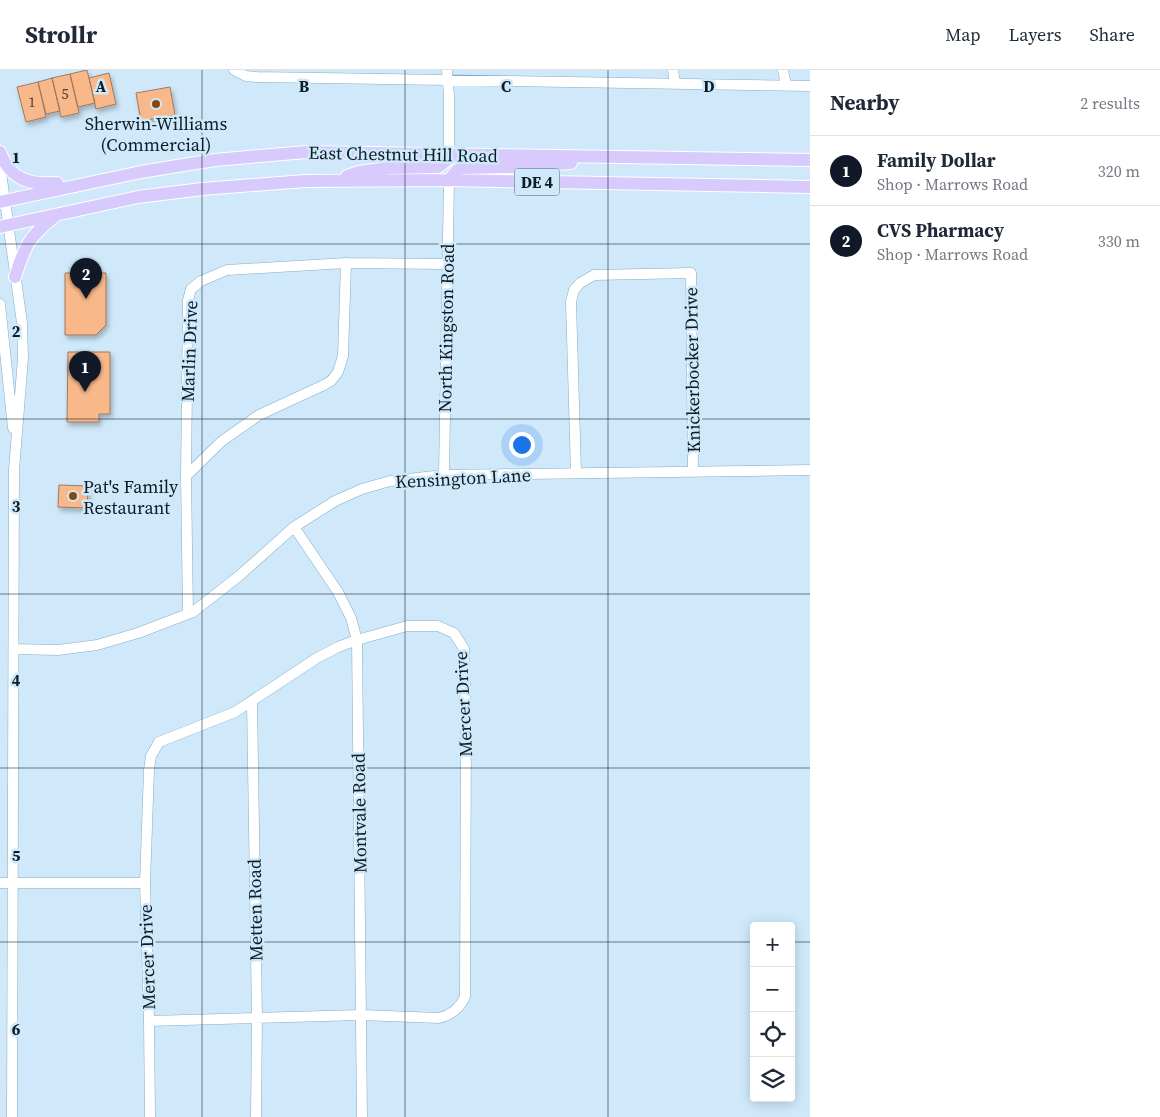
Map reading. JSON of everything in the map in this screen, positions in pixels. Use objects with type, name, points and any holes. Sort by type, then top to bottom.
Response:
[{"type":"main road","points":[[0,152],[4,163],[12,172],[27,181],[45,184],[90,183]]},
{"type":"main road","name":"East Chestnut Hill Road","points":[[3,202],[141,172],[215,160],[306,152],[810,160]]},
{"type":"main road","points":[[333,180],[367,171],[389,168],[438,167],[446,161],[449,154]]},
{"type":"main road","points":[[448,180],[457,170],[462,168],[557,165],[600,157]]},
{"type":"main road","name":"East Chestnut Hill Road","points":[[4,226],[138,197],[263,183],[333,180],[448,180],[810,187]]},
{"type":"main road","points":[[15,277],[23,251],[30,238],[58,214]]},
{"type":"street","points":[[234,70],[246,76],[335,74],[447,75],[564,82],[810,86]]},
{"type":"street","points":[[562,70],[564,82]]},
{"type":"street","points":[[672,70],[675,84]]},
{"type":"street","points":[[783,70],[786,85]]},
{"type":"street","points":[[447,75],[449,154]]},
{"type":"street","points":[[0,165],[4,226],[15,277],[22,323],[23,358],[15,449],[12,1117]]},
{"type":"street","name":"North Kingston Road","points":[[444,475],[448,180]]},
{"type":"street","points":[[186,476],[222,441],[259,415],[324,385],[331,381],[338,372],[343,356],[346,263]]},
{"type":"street","name":"Marlin Drive","points":[[188,614],[186,476],[188,300],[191,289],[201,281],[227,270],[346,263],[447,264]]},
{"type":"street","name":"Knickerbocker Drive","points":[[576,473],[571,302],[574,290],[594,275],[692,273],[693,472]]},
{"type":"street","points":[[0,304],[15,449]]},
{"type":"street","name":"Kensington Lane","points":[[14,649],[58,650],[97,646],[193,612],[239,576],[294,527],[336,501],[362,489],[390,481],[444,475],[810,470]]},
{"type":"street","name":"Montvale Road","points":[[294,527],[338,592],[351,618],[356,640],[362,1117]]},
{"type":"street","name":"Mercer Drive","points":[[149,1021],[361,1015],[439,1018],[446,1016],[462,1004],[465,996],[466,724],[464,649],[454,633],[438,626],[407,626],[338,647],[317,658],[235,712],[159,742],[150,756],[144,883],[150,1117]]},
{"type":"street","name":"Metten Road","points":[[252,702],[257,1018],[256,1117]]},
{"type":"street","points":[[0,883],[144,883]]},
{"type":"building","points":[[87,70],[95,103],[78,107],[70,74]]},
{"type":"building","points":[[109,73],[116,104],[96,109],[89,78]]},
{"type":"building","points":[[70,74],[79,113],[61,117],[52,78]]},
{"type":"building","points":[[52,78],[60,111],[46,114],[38,82]]},
{"type":"building","points":[[38,82],[46,117],[26,122],[17,87]]},
{"type":"building","name":"Sherwin-Williams (Commercial)","points":[[170,87],[175,115],[141,121],[136,93]]},
{"type":"building","points":[[65,273],[106,273],[106,325],[96,335],[65,335]]},
{"type":"building","points":[[68,352],[110,352],[110,414],[99,414],[99,422],[67,422]]},
{"type":"building","name":"Pat's Family Restaurant","points":[[59,485],[88,486],[87,508],[58,507]]},
{"type":"place","name":"Sherwin-Williams (Commercial)","points":[[156,104]]},
{"type":"place","name":"CVS Pharmacy","points":[[86,299]]},
{"type":"place","name":"Family Dollar","points":[[85,392]]},
{"type":"place","name":"Pat's Family Restaurant","points":[[73,496]]}]
